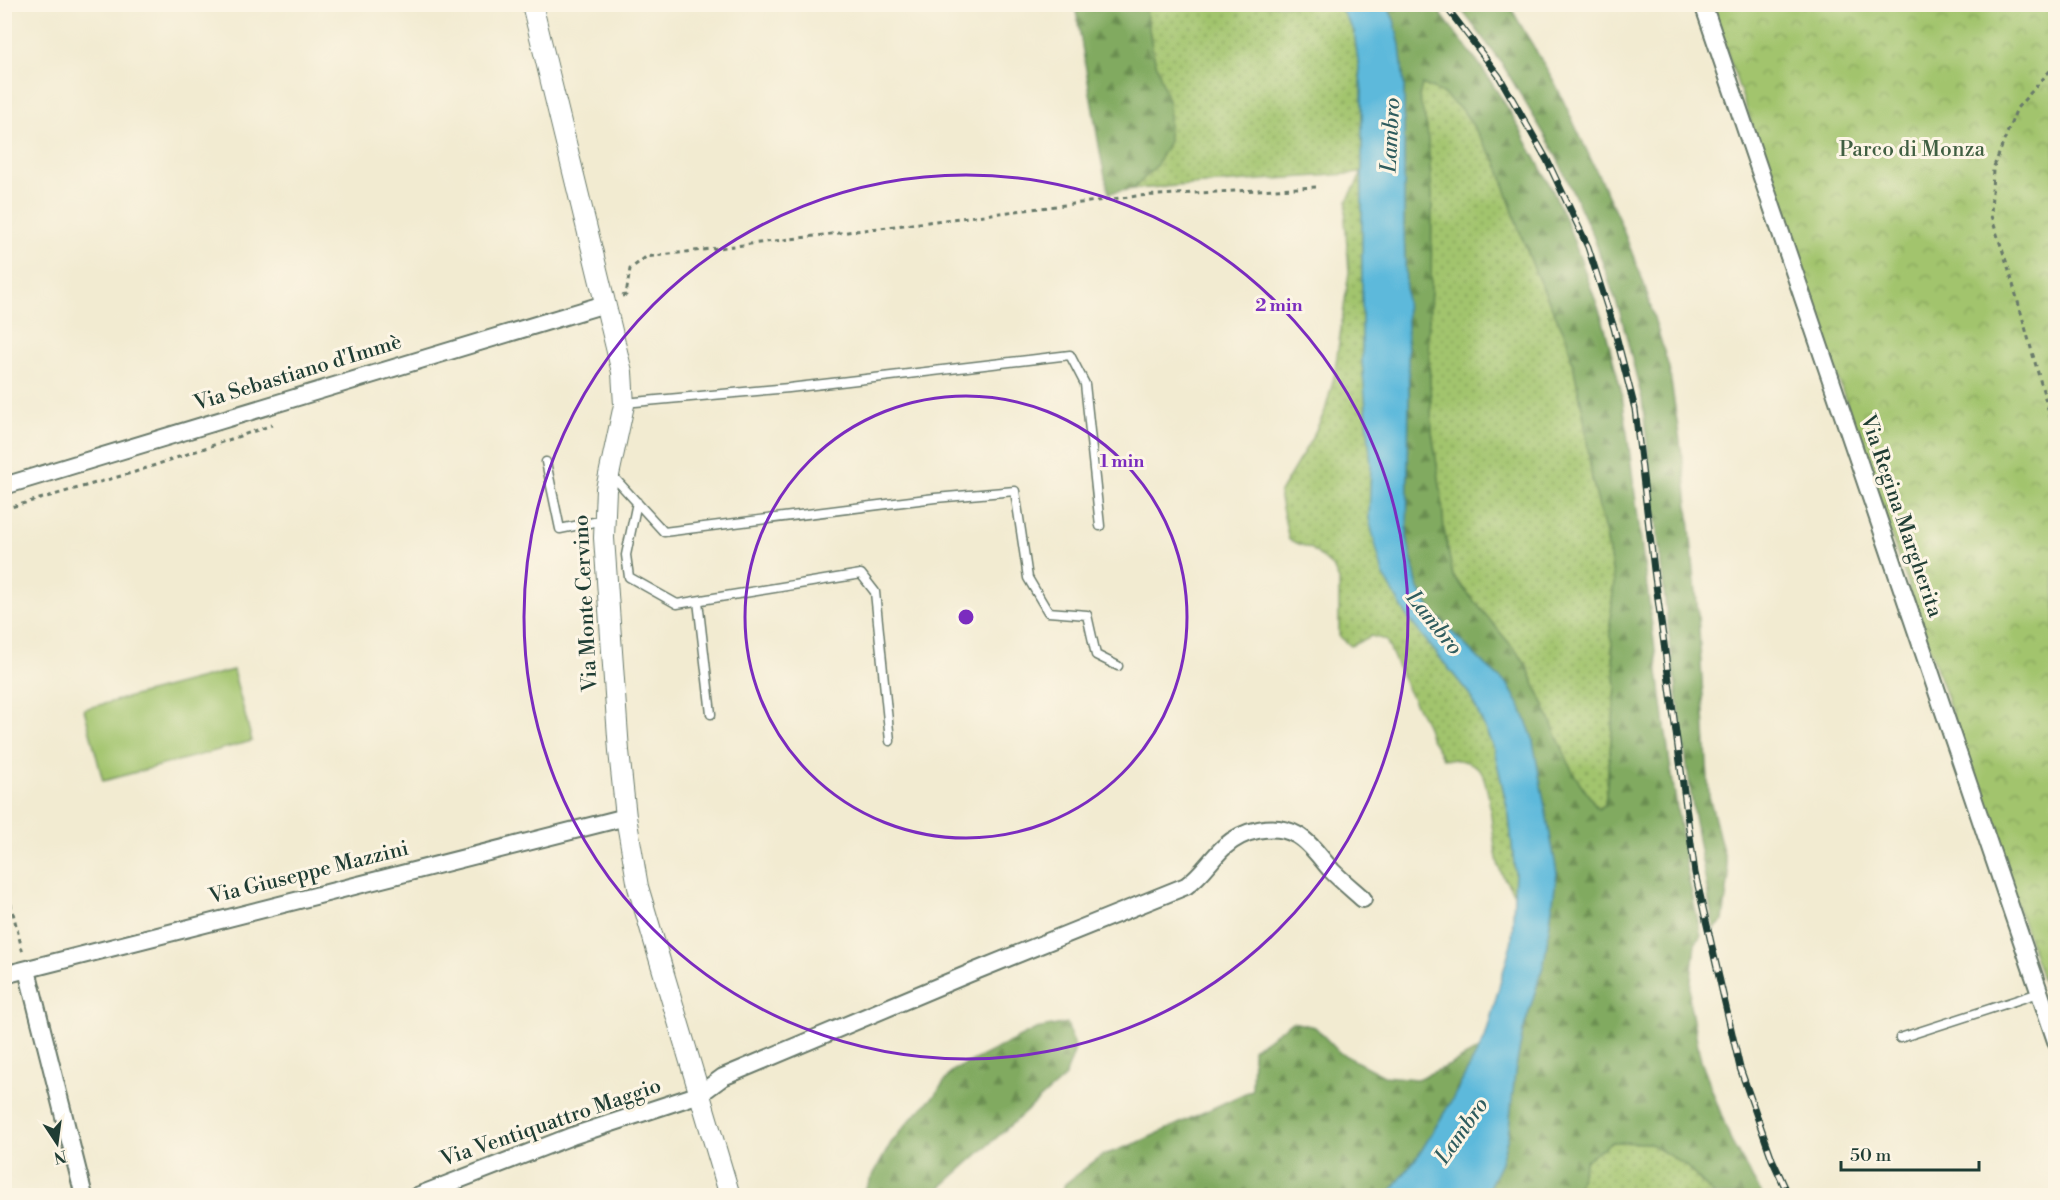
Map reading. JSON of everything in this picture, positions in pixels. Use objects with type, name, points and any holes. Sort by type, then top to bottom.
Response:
[{"type":"street","name":"Via Monte Cervino","points":[[532,4],[622,372],[624,404],[610,473],[604,520],[619,751],[626,817],[638,887],[699,1094]]},
{"type":"street","name":"Via Regina Margherita","points":[[1703,4],[2055,1041]]},
{"type":"street","name":"Via Sebastiano d'Immè","points":[[4,486],[605,304]]},
{"type":"street","name":"Via Giuseppe Mazzini","points":[[4,975],[626,817]]},
{"type":"street","name":"Via Ventiquattro Maggio","points":[[417,1196],[572,1136],[699,1094],[723,1077],[1186,886],[1203,873],[1224,848],[1237,838],[1253,832],[1267,828],[1281,829],[1297,835],[1363,899]]},
{"type":"street","points":[[27,970],[84,1196]]},
{"type":"street","points":[[699,1094],[730,1196]]},
{"type":"lane","points":[[624,404],[778,389],[1070,355],[1085,384],[1100,526]]},
{"type":"lane","points":[[546,462],[560,529],[604,520]]},
{"type":"lane","points":[[610,473],[664,532],[935,498],[1015,491],[1028,578],[1048,612],[1087,615],[1096,655],[1118,666]]},
{"type":"lane","points":[[637,502],[626,555],[629,577],[677,604],[861,574],[874,592],[890,741]]},
{"type":"lane","points":[[698,601],[711,714]]},
{"type":"lane","points":[[1900,1038],[2039,993]]},
{"type":"path","points":[[2055,64],[2017,108],[1993,169],[1991,216],[2009,270],[2055,437]]},
{"type":"path","points":[[605,304],[626,295],[630,269],[646,257],[1137,196],[1316,187]]},
{"type":"path","points":[[4,878],[27,970]]},
{"type":"green space","points":[[1075,5],[1145,5],[1153,53],[1169,104],[1169,141],[1156,166],[1133,189],[1109,193]]},
{"type":"green space","points":[[1145,5],[1338,5],[1354,31],[1362,91],[1362,173],[1133,189],[1156,166],[1153,53]]},
{"type":"green space","points":[[1387,5],[1434,5],[1480,65],[1512,115],[1552,189],[1569,228],[1603,321],[1622,394],[1669,757],[1687,872],[1701,935],[1695,944],[1689,1000],[1701,1061],[1732,1143],[1762,1195],[1714,1195],[1685,1165],[1649,1143],[1611,1142],[1586,1160],[1575,1195],[1485,1195],[1500,1165],[1508,1136],[1515,1072],[1523,1031],[1544,963],[1557,873],[1532,736],[1521,708],[1508,685],[1432,612],[1418,588],[1407,538],[1409,393],[1404,227],[1404,86],[1400,45],[1394,20]],"holes":[[[1422,84],[1442,93],[1464,112],[1497,163],[1537,276],[1567,339],[1574,369],[1584,417],[1592,479],[1606,535],[1614,581],[1610,625],[1616,687],[1605,805],[1598,809],[1573,773],[1525,662],[1453,576],[1444,530],[1432,432],[1428,335],[1432,194],[1427,127],[1419,97]]]},
{"type":"green space","points":[[1458,5],[1509,5],[1555,83],[1618,217],[1643,281],[1669,368],[1685,475],[1698,614],[1709,796],[1729,875],[1723,921],[1714,929],[1694,816],[1670,644],[1642,399],[1622,319],[1593,235],[1552,147],[1501,62]]},
{"type":"green space","name":"Parco di Monza","points":[[1711,5],[2055,5],[2055,1017]]},
{"type":"green space","points":[[1422,84],[1442,93],[1464,112],[1497,163],[1537,276],[1567,339],[1584,417],[1592,479],[1606,535],[1614,581],[1610,625],[1616,687],[1605,805],[1598,809],[1573,773],[1525,662],[1453,576],[1444,530],[1432,432],[1428,335],[1432,194],[1419,97]]},
{"type":"green space","points":[[1362,173],[1362,361],[1371,465],[1369,519],[1443,661],[1470,695],[1494,749],[1509,816],[1515,873],[1514,894],[1500,870],[1489,801],[1479,769],[1467,762],[1443,758],[1430,737],[1386,640],[1371,636],[1351,646],[1339,636],[1339,580],[1333,567],[1312,549],[1289,540],[1279,494],[1325,411],[1334,377],[1349,272],[1345,220],[1347,201]]},
{"type":"green space","points":[[233,670],[252,741],[103,781],[84,709]]},
{"type":"green space","points":[[1292,1022],[1315,1027],[1340,1053],[1384,1076],[1417,1079],[1479,1049],[1420,1153],[1388,1195],[1060,1196],[1065,1184],[1101,1156],[1137,1143],[1252,1090],[1253,1049]]},
{"type":"green space","points":[[1067,1023],[1075,1049],[1065,1077],[932,1195],[862,1195],[891,1143],[934,1096],[952,1071],[1036,1029]]},
{"type":"green space","points":[[1611,1142],[1649,1143],[1685,1165],[1714,1195],[1575,1196],[1586,1160]]},
{"type":"water","name":"Lambro","points":[[1338,5],[1387,5],[1394,20],[1400,45],[1404,86],[1404,227],[1409,393],[1407,538],[1418,588],[1432,612],[1508,685],[1521,708],[1532,736],[1557,873],[1544,963],[1523,1031],[1515,1072],[1508,1136],[1500,1165],[1485,1195],[1388,1195],[1420,1153],[1485,1038],[1512,940],[1515,873],[1509,815],[1494,749],[1470,695],[1408,618],[1383,574],[1369,519],[1371,465],[1362,361],[1362,91],[1354,31]]},
{"type":"railway","points":[[1444,4],[1499,76],[1547,160],[1588,247],[1614,328],[1635,409],[1654,570],[1695,873],[1740,1068],[1772,1159],[1789,1196]]}]
